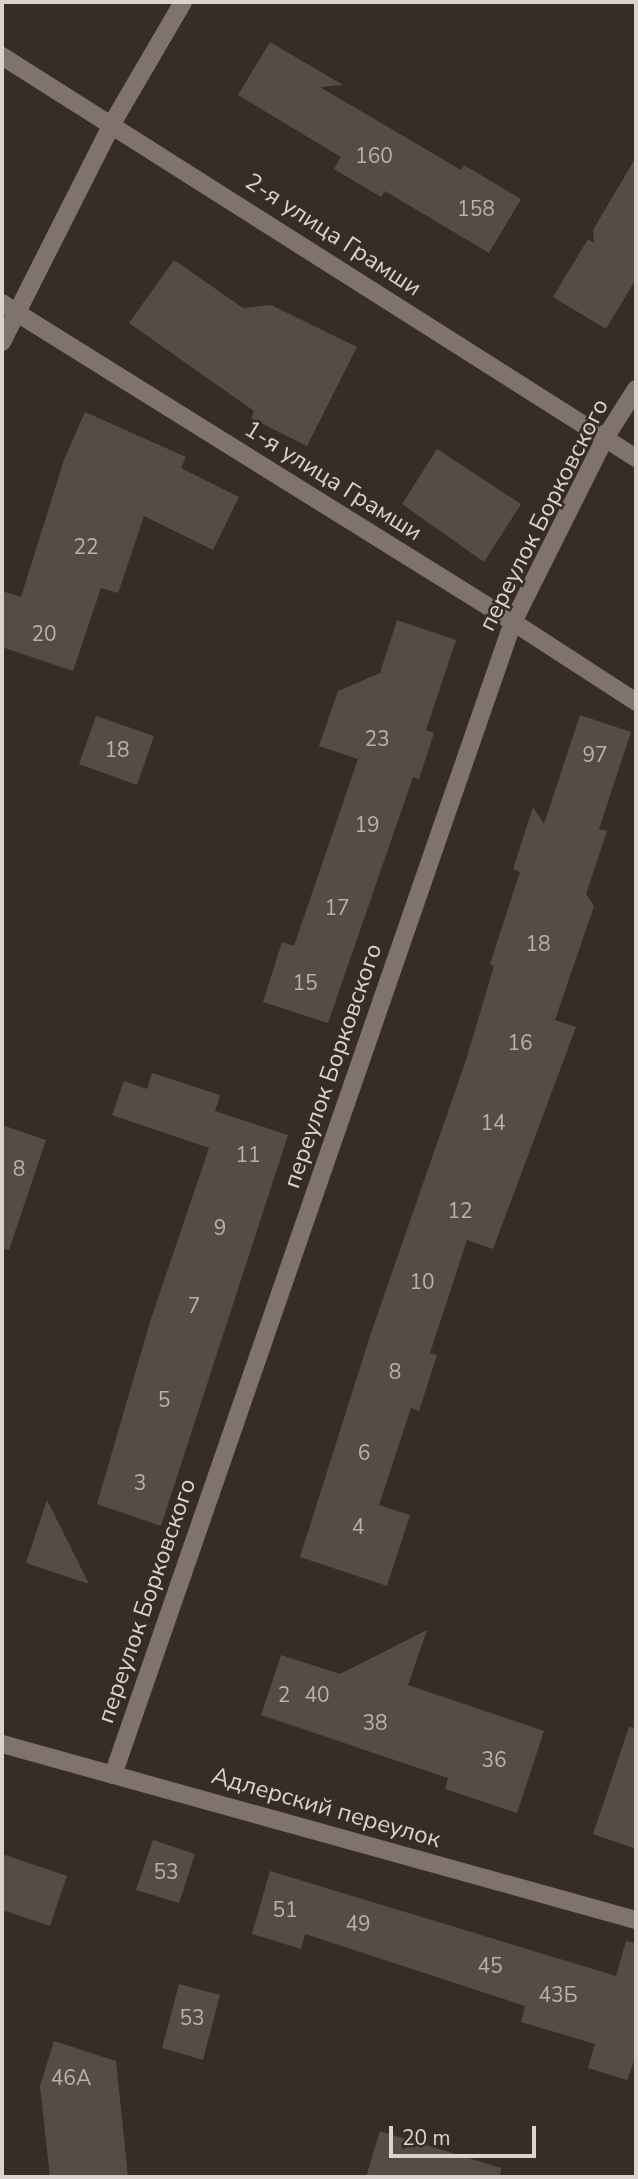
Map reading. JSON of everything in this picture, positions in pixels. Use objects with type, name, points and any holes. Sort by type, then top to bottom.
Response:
[{"type":"street","points":[[2,342],[8,307],[183,2]]},
{"type":"street","name":"2-я улица Грамши","points":[[2,56],[113,122],[636,458]]},
{"type":"street","name":"1-я улица Грамши","points":[[8,307],[513,622],[636,702]]},
{"type":"street","name":"переулок Борковского","points":[[113,1775],[513,622],[605,438],[636,389]]},
{"type":"street","name":"Адлерский переулок","points":[[2,1744],[636,1920]]},
{"type":"building","points":[[270,42],[343,85],[320,87],[461,170],[464,165],[521,199],[489,253],[385,191],[381,197],[334,169],[341,157],[238,95]]},
{"type":"building","points":[[636,157],[636,279],[606,329],[553,297],[588,239],[594,243],[593,230]]},
{"type":"building","points":[[174,260],[243,308],[271,305],[357,347],[307,446],[251,418],[254,411],[129,323]]},
{"type":"building","points":[[85,412],[186,457],[181,468],[239,497],[213,550],[144,516],[118,593],[101,588],[73,671],[2,647],[2,591],[21,597],[64,460]]},
{"type":"building","points":[[437,449],[521,504],[484,562],[402,504]]},
{"type":"building","points":[[397,620],[456,640],[426,730],[434,733],[419,779],[413,777],[328,1023],[263,1002],[282,942],[294,946],[358,759],[319,746],[338,691],[380,673]]},
{"type":"building","points":[[580,715],[631,732],[599,829],[607,831],[586,894],[594,906],[555,1020],[576,1027],[493,1249],[467,1240],[430,1353],[437,1355],[419,1411],[411,1408],[379,1505],[410,1515],[387,1586],[300,1557],[371,1333],[466,1060],[494,966],[490,964],[520,872],[513,869],[533,807],[544,824]]},
{"type":"building","points":[[96,716],[154,736],[137,785],[79,764]]},
{"type":"building","points":[[152,1073],[220,1095],[215,1111],[288,1135],[161,1526],[97,1504],[150,1322],[209,1148],[112,1115],[124,1081],[147,1089]]},
{"type":"building","points":[[2,1125],[46,1140],[9,1250],[2,1249]]},
{"type":"building","points":[[47,1500],[89,1584],[26,1563]]},
{"type":"building","points":[[427,1630],[408,1685],[544,1731],[517,1813],[445,1789],[448,1778],[261,1715],[281,1655],[340,1674]]},
{"type":"building","points":[[629,1727],[636,1728],[636,1849],[593,1834]]},
{"type":"building","points":[[153,1840],[195,1854],[179,1903],[136,1890]]},
{"type":"building","points":[[2,1854],[67,1876],[50,1926],[2,1910]]},
{"type":"building","points":[[270,1871],[616,1976],[626,1941],[636,1943],[636,2056],[627,2080],[588,2068],[595,2044],[521,2022],[525,2006],[305,1934],[301,1949],[252,1934]]},
{"type":"building","points":[[179,1984],[220,1995],[203,2060],[162,2048]]},
{"type":"building","points":[[54,2041],[116,2061],[128,2177],[50,2177],[40,2086]]},
{"type":"building","points":[[380,2131],[501,2168],[500,2177],[366,2177]]}]
